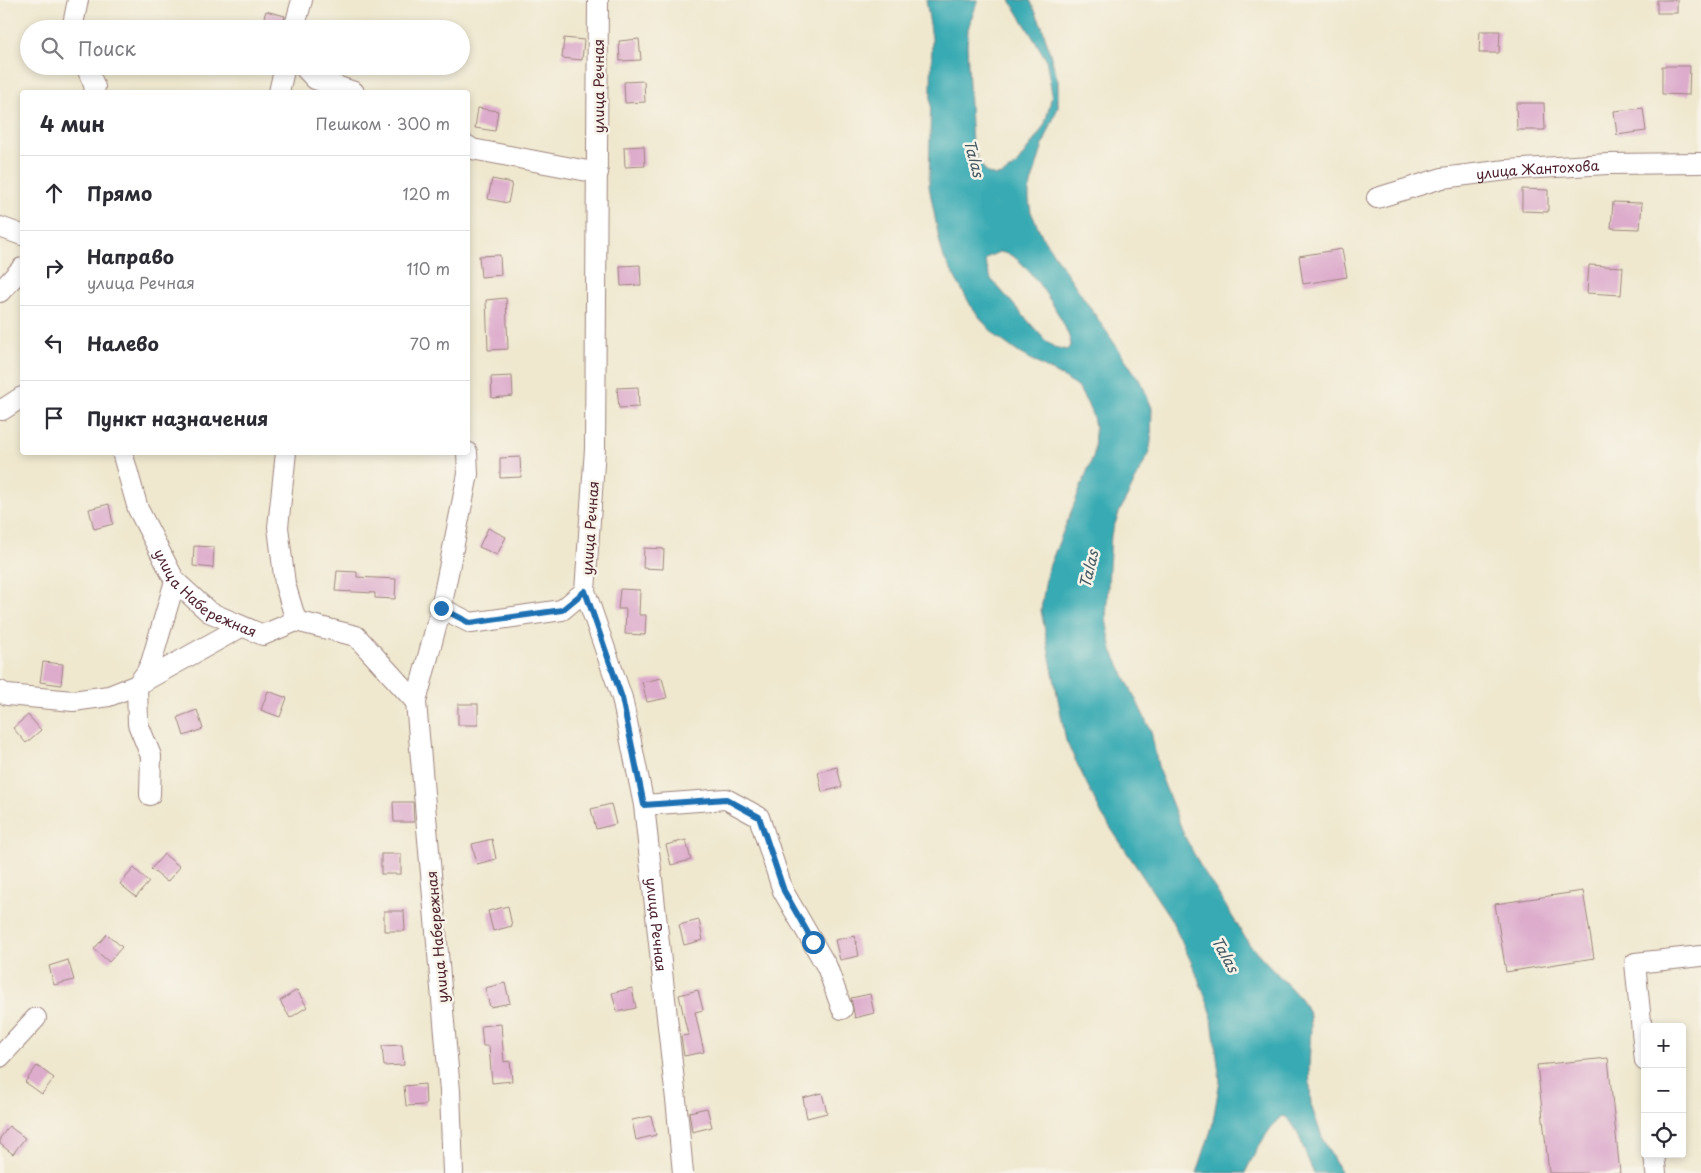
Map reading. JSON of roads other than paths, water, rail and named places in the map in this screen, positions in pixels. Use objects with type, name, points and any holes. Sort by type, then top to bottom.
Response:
[{"type":"street","points":[[74,20],[78,0]]},
{"type":"street","points":[[296,20],[302,0]]},
{"type":"street","name":"улица Речная","points":[[598,0],[596,450],[585,591],[622,698],[644,805],[678,1109],[682,1173]]},
{"type":"street","points":[[90,75],[94,90]]},
{"type":"street","points":[[279,90],[283,75]]},
{"type":"street","points":[[311,75],[315,79],[348,90]]},
{"type":"street","points":[[470,148],[598,172]]},
{"type":"street","name":"улица Жантохова","points":[[1377,198],[1442,178],[1507,170],[1608,164],[1701,164]]},
{"type":"street","points":[[0,227],[20,234]]},
{"type":"street","points":[[0,292],[20,270]]},
{"type":"street","points":[[0,409],[2,410],[20,398]]},
{"type":"street","name":"улица Набережная","points":[[123,455],[138,509],[175,581],[209,612],[263,635],[296,621]]},
{"type":"street","points":[[286,455],[278,527],[285,584],[296,621],[356,636],[416,702]]},
{"type":"street","name":"улица Набережная","points":[[453,1173],[450,1090],[416,702],[441,608],[468,474],[467,455]]},
{"type":"street","points":[[150,795],[151,756],[138,724],[137,685],[151,663],[175,581]]},
{"type":"street","points":[[441,608],[470,623],[562,610],[585,591]]},
{"type":"street","points":[[0,691],[7,695],[73,701],[109,696],[137,685],[241,627]]},
{"type":"street","points":[[644,805],[726,799],[759,817],[784,891],[827,967],[842,1009]]},
{"type":"street","points":[[1641,1023],[1635,964],[1701,956]]},
{"type":"street","points":[[0,1057],[36,1018]]},
{"type":"street","points":[[1654,1158],[1656,1173]]},
{"type":"water","name":"Talas","points":[[926,0],[978,0],[968,29],[967,45],[972,146],[986,172],[995,176],[1002,175],[1016,165],[1040,132],[1045,123],[1052,94],[1046,59],[1010,0],[1030,0],[1042,26],[1058,81],[1058,107],[1043,145],[1029,191],[1031,212],[1043,238],[1142,384],[1152,408],[1149,453],[1119,513],[1111,535],[1106,619],[1112,650],[1151,731],[1159,771],[1185,837],[1203,871],[1249,944],[1299,997],[1310,1016],[1309,1068],[1311,1105],[1323,1140],[1341,1173],[1314,1173],[1296,1129],[1286,1117],[1282,1116],[1266,1134],[1245,1173],[1197,1173],[1212,1127],[1220,1080],[1211,1012],[1194,968],[1171,919],[1102,815],[1066,741],[1041,610],[1047,572],[1094,454],[1095,428],[1093,417],[1079,389],[1066,379],[1019,353],[997,337],[971,306],[944,258],[929,186],[932,38]],"holes":[[[999,252],[1012,256],[1021,263],[1039,284],[1056,310],[1068,334],[1071,344],[1067,350],[1054,347],[1045,340],[991,279],[985,261],[988,257]]]}]
